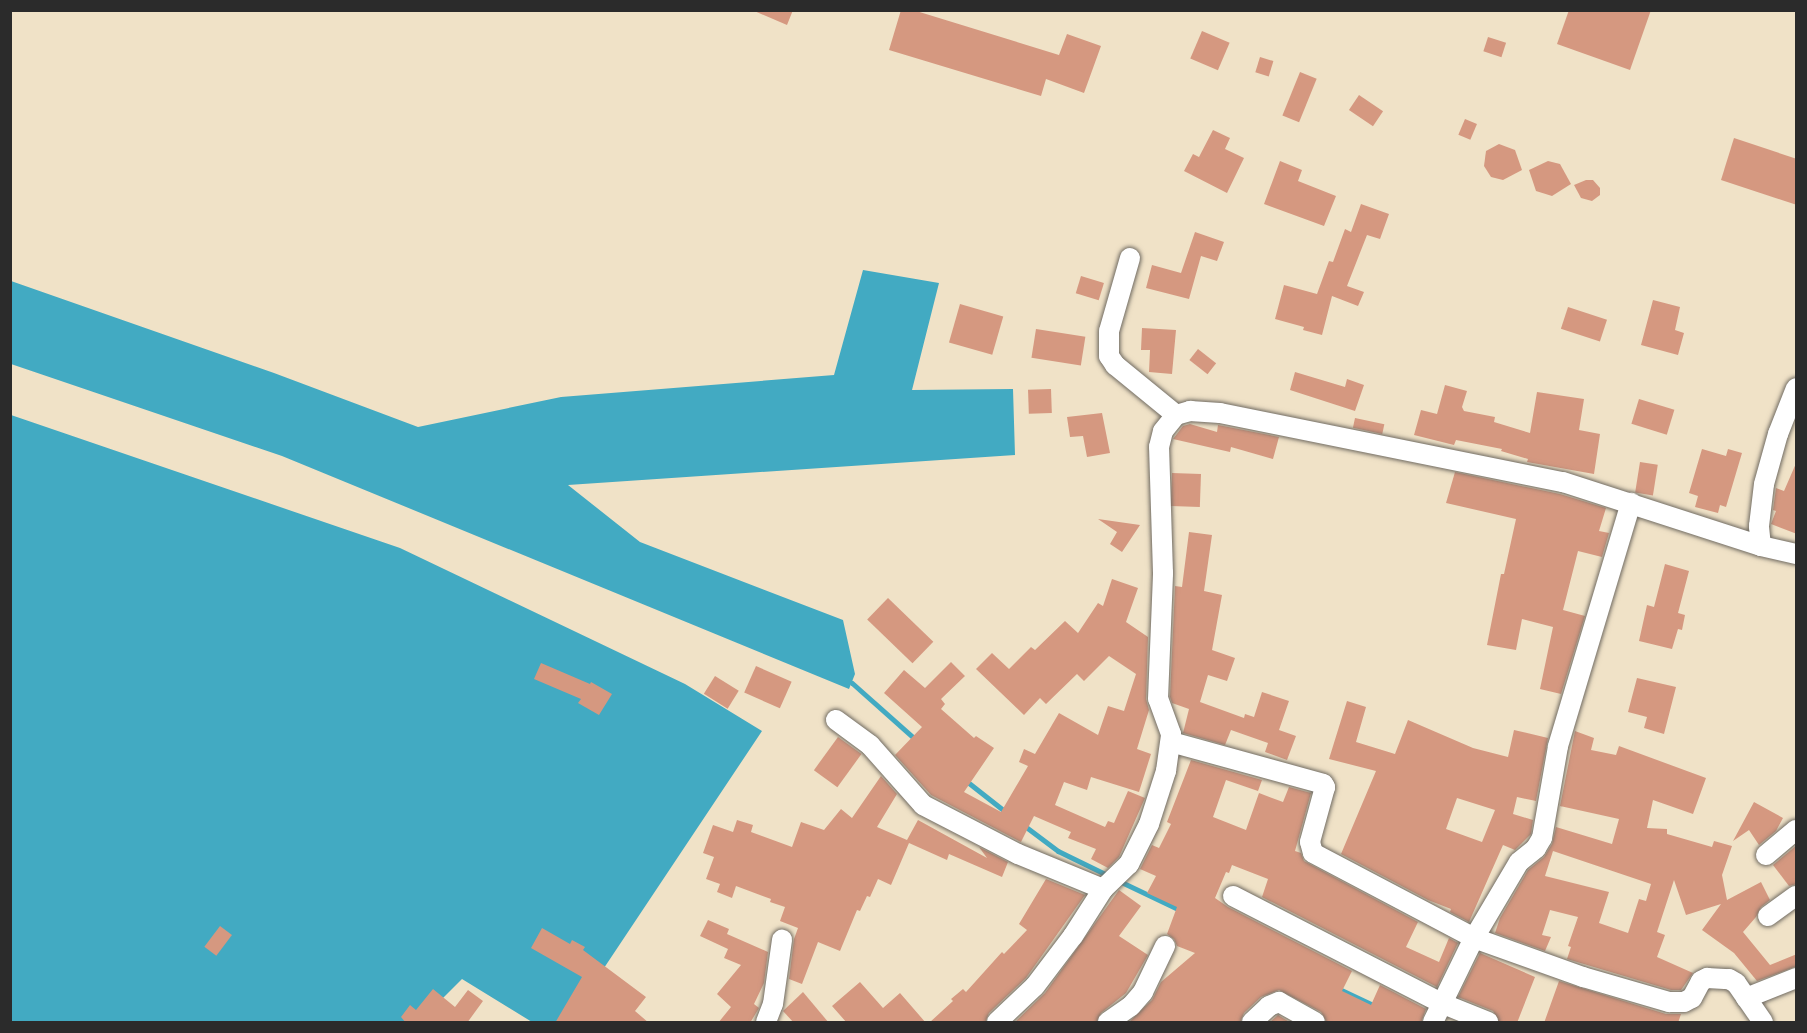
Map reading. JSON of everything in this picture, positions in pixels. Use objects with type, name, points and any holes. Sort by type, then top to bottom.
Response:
[{"type":"street","points":[[1130,258],[1109,331],[1109,356],[1115,365],[1176,415]]},
{"type":"street","points":[[1761,546],[1759,526],[1764,484],[1778,434],[1797,388]]},
{"type":"street","points":[[997,1023],[1035,986],[1073,936],[1106,886],[1129,864],[1149,824],[1171,742],[1171,734],[1158,699],[1163,573],[1160,447],[1163,430],[1176,415],[1190,411],[1220,413],[1563,482],[1761,546],[1797,554]]},
{"type":"street","points":[[1434,1023],[1474,938],[1518,862],[1536,848],[1542,838],[1558,746],[1631,503]]},
{"type":"street","points":[[836,720],[870,745],[923,805],[1018,854],[1106,886]]},
{"type":"street","points":[[1171,742],[1323,784],[1325,787],[1310,842],[1313,853],[1474,938],[1584,977],[1669,1002],[1684,1002],[1692,998],[1701,981],[1707,978],[1729,979],[1736,983],[1763,1023]]},
{"type":"street","points":[[1766,855],[1797,830]]},
{"type":"street","points":[[1233,896],[1441,1004],[1488,1023]]},
{"type":"street","points":[[1768,916],[1797,896]]},
{"type":"street","points":[[766,1023],[773,1004],[782,940]]},
{"type":"street","points":[[1108,1023],[1131,1006],[1143,992],[1165,946]]},
{"type":"street","points":[[1746,998],[1797,978]]},
{"type":"street","points":[[1252,1023],[1269,1006],[1280,1002],[1315,1023]]},
{"type":"water","points":[[863,270],[939,283],[912,390],[1013,389],[1015,455],[568,485],[640,542],[843,620],[855,674],[849,689],[282,456],[11,364],[11,281],[274,373],[418,427],[561,397],[834,375]]},
{"type":"water","points":[[11,415],[400,548],[685,684],[762,731],[568,1022],[532,1022],[462,979],[419,1022],[11,1022]]},
{"type":"building","points":[[752,10],[793,10],[787,25]]},
{"type":"building","points":[[901,10],[913,10],[1059,55],[1067,34],[1101,46],[1084,93],[1046,79],[1041,96],[889,50]]},
{"type":"building","points":[[1569,10],[1651,10],[1630,70],[1557,44]]},
{"type":"building","points":[[1202,31],[1230,43],[1218,70],[1190,59]]},
{"type":"building","points":[[1488,37],[1506,43],[1501,57],[1483,51]]},
{"type":"building","points":[[1260,57],[1273,61],[1269,76],[1255,72]]},
{"type":"building","points":[[1300,72],[1317,79],[1299,122],[1282,116]]},
{"type":"building","points":[[1359,95],[1383,111],[1373,126],[1349,110]]},
{"type":"building","points":[[1465,119],[1477,124],[1470,140],[1458,135]]},
{"type":"building","points":[[1213,130],[1230,138],[1225,149],[1244,158],[1227,193],[1184,171],[1193,154],[1199,157]]},
{"type":"building","points":[[1734,138],[1797,159],[1797,205],[1721,180]]},
{"type":"building","points":[[1499,144],[1515,150],[1522,170],[1503,180],[1491,177],[1484,166],[1486,151]]},
{"type":"building","points":[[1280,161],[1302,170],[1298,181],[1336,196],[1324,226],[1264,204]]},
{"type":"building","points":[[1548,161],[1560,164],[1571,184],[1552,196],[1536,191],[1529,170]]},
{"type":"building","points":[[1593,180],[1600,188],[1600,195],[1592,201],[1581,198],[1574,185]]},
{"type":"building","points":[[1361,204],[1389,214],[1380,239],[1367,235],[1347,286],[1364,292],[1358,306],[1332,296],[1322,335],[1275,319],[1284,285],[1317,294],[1329,261],[1333,262],[1345,229],[1351,232]]},
{"type":"building","points":[[1195,232],[1224,242],[1217,261],[1201,256],[1189,299],[1146,288],[1152,265],[1181,273]]},
{"type":"building","points":[[1081,276],[1104,283],[1099,300],[1076,293]]},
{"type":"building","points":[[1653,300],[1680,307],[1675,330],[1684,333],[1678,355],[1641,345]]},
{"type":"building","points":[[960,304],[1003,316],[992,355],[949,342]]},
{"type":"building","points":[[1568,307],[1607,320],[1600,342],[1561,329]]},
{"type":"building","points":[[1142,328],[1176,330],[1172,374],[1149,372],[1150,350],[1141,350]]},
{"type":"building","points":[[1036,329],[1085,337],[1081,365],[1031,358]]},
{"type":"building","points":[[1198,349],[1216,363],[1208,374],[1189,360]]},
{"type":"building","points":[[1295,372],[1345,387],[1347,379],[1364,385],[1355,411],[1290,390]]},
{"type":"building","points":[[1445,385],[1467,391],[1462,407],[1464,411],[1495,417],[1494,422],[1530,433],[1537,392],[1584,399],[1579,430],[1600,434],[1594,474],[1527,462],[1528,459],[1501,451],[1502,449],[1456,440],[1454,445],[1414,435],[1421,410],[1437,414]]},
{"type":"building","points":[[1051,389],[1052,413],[1029,414],[1028,390]]},
{"type":"building","points":[[1639,399],[1674,410],[1667,435],[1631,424]]},
{"type":"building","points":[[1102,413],[1110,453],[1087,457],[1083,436],[1070,437],[1067,417]]},
{"type":"building","points":[[1355,418],[1384,424],[1382,434],[1353,428]]},
{"type":"building","points":[[1190,424],[1217,432],[1218,425],[1279,437],[1273,459],[1231,447],[1230,452],[1173,439],[1183,426]]},
{"type":"building","points":[[1702,449],[1726,456],[1728,449],[1742,453],[1726,507],[1720,505],[1718,513],[1695,507],[1698,496],[1689,493]]},
{"type":"building","points":[[1797,461],[1797,534],[1771,524],[1776,511],[1773,510],[1776,488],[1784,491]]},
{"type":"building","points":[[1640,462],[1658,465],[1653,495],[1635,493]]},
{"type":"building","points":[[1455,472],[1560,494],[1606,508],[1599,531],[1609,533],[1602,557],[1578,551],[1563,610],[1585,616],[1561,694],[1540,689],[1553,627],[1522,619],[1516,650],[1487,645],[1501,574],[1504,574],[1516,519],[1446,503]]},
{"type":"building","points":[[1172,473],[1201,474],[1200,507],[1171,506]]},
{"type":"building","points":[[1098,519],[1140,525],[1122,552],[1110,544],[1117,532]]},
{"type":"building","points":[[1189,532],[1212,535],[1204,591],[1222,595],[1212,650],[1235,658],[1227,681],[1208,675],[1200,702],[1244,718],[1245,714],[1254,717],[1262,692],[1289,701],[1279,730],[1296,736],[1287,760],[1265,752],[1268,743],[1231,730],[1225,745],[1183,733],[1189,709],[1172,703],[1170,697],[1175,586],[1182,587]]},
{"type":"building","points":[[1665,564],[1689,571],[1678,613],[1685,615],[1682,630],[1678,629],[1672,649],[1639,641],[1647,605],[1654,607]]},
{"type":"building","points":[[1112,579],[1138,588],[1126,622],[1148,637],[1146,699],[1149,710],[1137,749],[1151,754],[1139,792],[1091,777],[1087,790],[1064,782],[1055,805],[1105,827],[1108,821],[1114,823],[1128,791],[1145,798],[1119,857],[1108,868],[1091,859],[1096,849],[1068,838],[1071,832],[1034,816],[1021,842],[931,795],[895,755],[922,727],[884,693],[904,670],[925,688],[951,662],[965,676],[941,699],[945,704],[941,709],[974,738],[976,736],[994,748],[964,792],[1001,812],[1028,766],[1019,762],[1024,749],[1035,754],[1059,713],[1098,735],[1108,706],[1124,711],[1136,674],[1109,656],[1084,681],[1077,674],[1046,704],[1040,698],[1024,715],[976,669],[992,653],[1009,669],[1031,647],[1035,650],[1065,621],[1078,633],[1098,603],[1103,606]]},
{"type":"building","points":[[888,598],[933,642],[912,663],[867,620]]},
{"type":"building","points":[[541,663],[590,684],[591,682],[612,694],[599,715],[578,703],[581,699],[534,679]]},
{"type":"building","points":[[756,666],[792,682],[780,708],[744,692]]},
{"type":"building","points":[[715,676],[739,691],[728,709],[704,694]]},
{"type":"building","points":[[1637,678],[1676,687],[1664,734],[1644,728],[1647,717],[1628,712]]},
{"type":"building","points":[[1347,701],[1366,707],[1356,742],[1395,754],[1408,720],[1473,748],[1508,757],[1514,730],[1548,738],[1536,801],[1517,797],[1513,814],[1533,820],[1531,834],[1515,850],[1503,845],[1469,922],[1450,912],[1451,909],[1428,900],[1341,854],[1376,771],[1329,759]],"holes":[[[1457,798],[1495,810],[1482,842],[1446,829]]]},
{"type":"building","points":[[1575,731],[1594,738],[1591,750],[1616,755],[1619,746],[1706,778],[1693,814],[1653,800],[1647,828],[1667,829],[1667,834],[1712,847],[1714,841],[1732,846],[1722,875],[1727,900],[1761,882],[1770,900],[1761,907],[1743,932],[1770,965],[1797,954],[1797,966],[1757,981],[1734,953],[1702,930],[1721,904],[1686,915],[1674,880],[1657,932],[1665,935],[1657,957],[1693,973],[1681,990],[1671,990],[1567,959],[1571,947],[1568,946],[1578,917],[1550,910],[1542,935],[1551,937],[1545,951],[1495,933],[1500,918],[1528,870],[1544,857],[1552,844],[1556,827],[1612,844],[1619,819],[1560,806]],"holes":[[[1553,851],[1651,884],[1646,901],[1639,899],[1628,933],[1599,923],[1609,892],[1545,876]]]},
{"type":"building","points":[[838,737],[861,754],[837,787],[814,770]]},
{"type":"building","points":[[1191,760],[1262,780],[1258,791],[1226,780],[1213,817],[1246,830],[1259,793],[1283,802],[1289,787],[1311,793],[1295,851],[1301,853],[1304,861],[1418,922],[1406,947],[1439,962],[1449,938],[1458,943],[1437,987],[1262,897],[1268,879],[1232,865],[1229,873],[1226,872],[1215,898],[1228,907],[1352,971],[1342,991],[1371,1005],[1380,985],[1426,1009],[1421,1023],[1327,1023],[1321,1012],[1279,990],[1261,997],[1244,1013],[1240,1023],[1128,1023],[1152,1000],[1161,982],[1195,953],[1177,946],[1174,939],[1167,934],[1177,907],[1147,893],[1156,876],[1140,869],[1152,845],[1159,848],[1171,824],[1167,822]]},
{"type":"building","points":[[881,776],[897,794],[877,827],[907,840],[918,820],[987,858],[979,847],[1008,862],[1002,877],[949,854],[947,860],[909,843],[891,885],[878,879],[870,897],[867,896],[860,911],[857,910],[840,951],[818,942],[802,984],[789,979],[794,939],[798,928],[780,921],[785,907],[770,902],[771,899],[736,886],[732,898],[717,892],[720,884],[706,879],[714,857],[703,853],[713,825],[733,832],[737,820],[753,825],[751,832],[792,847],[801,822],[824,830],[841,809],[852,818]]},
{"type":"building","points":[[1754,802],[1783,818],[1776,831],[1759,845],[1749,830],[1733,841]]},
{"type":"building","points":[[1797,845],[1797,884],[1789,886],[1773,865]]},
{"type":"building","points":[[1046,879],[1085,895],[1026,978],[989,1013],[985,1023],[929,1023],[953,1001],[951,999],[963,989],[966,992],[1002,952],[1004,954],[1027,930],[1019,924]]},
{"type":"building","points":[[1119,890],[1141,906],[1119,936],[1148,955],[1126,993],[1101,1013],[1096,1023],[1014,1023],[1045,993]]},
{"type":"building","points":[[708,920],[729,929],[727,934],[768,952],[764,983],[754,1004],[759,1008],[750,1023],[718,1023],[731,1007],[717,994],[741,965],[724,958],[728,949],[700,936]]},
{"type":"building","points":[[220,926],[232,935],[216,956],[204,947]]},
{"type":"building","points":[[542,928],[570,944],[572,940],[585,947],[583,950],[646,997],[635,1011],[649,1023],[555,1023],[582,977],[531,948]]},
{"type":"building","points":[[1480,953],[1535,977],[1517,1023],[1500,1023],[1493,1011],[1458,997]]},
{"type":"building","points":[[1559,981],[1666,1014],[1681,1014],[1678,1023],[1544,1023]]},
{"type":"building","points":[[860,982],[883,1008],[900,993],[926,1023],[847,1023],[832,1006]]},
{"type":"building","points":[[433,989],[455,1007],[468,990],[483,1001],[467,1023],[406,1023],[401,1017],[410,1005],[416,1010]]},
{"type":"building","points":[[803,992],[829,1023],[794,1023],[783,1011]]},
{"type":"building","points":[[1278,1015],[1291,1023],[1269,1023]]},
{"type":"waterway","points":[[852,683],[916,740]]},
{"type":"waterway","points":[[965,780],[1007,813]]},
{"type":"waterway","points":[[1022,824],[1058,851],[1109,876]]},
{"type":"waterway","points":[[1117,880],[1182,911]]},
{"type":"waterway","points":[[1337,988],[1377,1007]]}]
